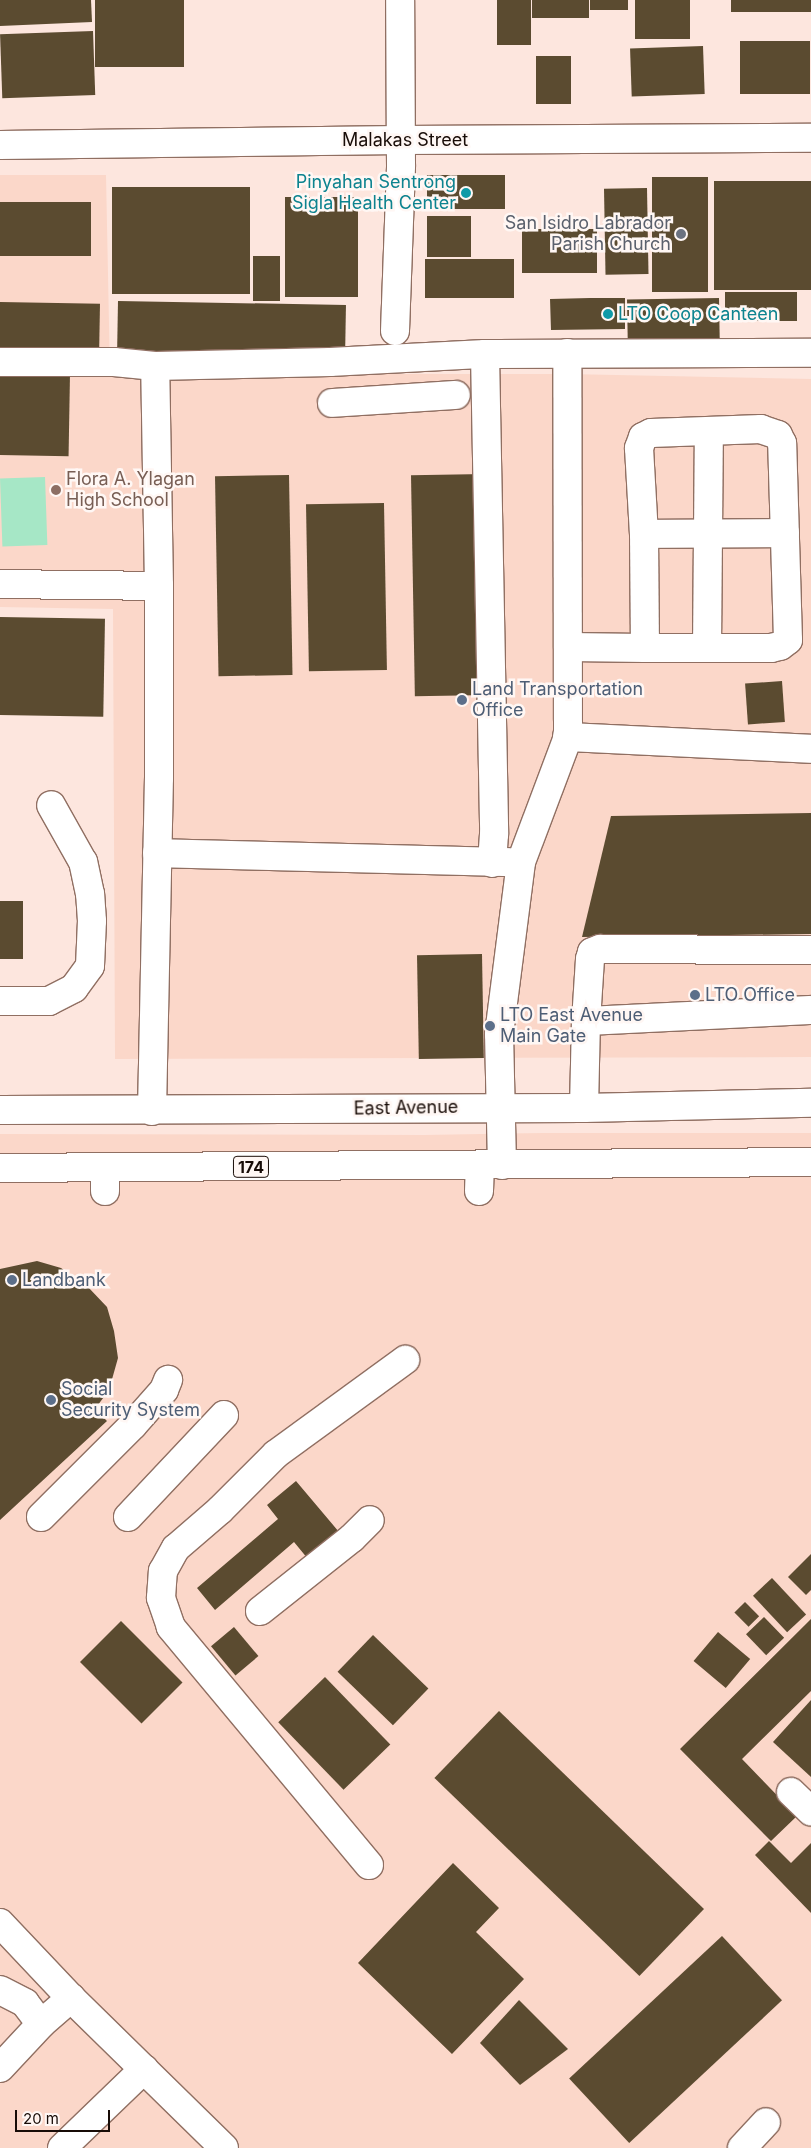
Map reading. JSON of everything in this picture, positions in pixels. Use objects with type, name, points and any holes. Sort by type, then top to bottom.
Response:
[{"type":"main road","points":[[395,331],[401,140],[400,0]]},
{"type":"main road","name":"Malakas Street","points":[[0,145],[401,140],[811,138]]},
{"type":"main road","points":[[487,1174],[500,1107],[499,1034],[520,862],[567,737],[569,647],[567,353]]},
{"type":"main road","points":[[0,362],[114,362],[155,366],[330,362],[485,354],[811,354]]},
{"type":"main road","points":[[485,354],[494,834],[492,863]]},
{"type":"main road","points":[[152,1111],[157,853],[159,586],[155,366]]},
{"type":"main road","points":[[332,403],[456,396]]},
{"type":"main road","points":[[569,647],[645,648],[771,648],[780,646],[788,640],[782,443],[778,435],[761,429],[651,433],[643,437],[639,448],[644,534],[645,648]]},
{"type":"main road","points":[[707,648],[709,431]]},
{"type":"main road","points":[[644,534],[786,533]]},
{"type":"main road","points":[[0,584],[159,586]]},
{"type":"main road","points":[[567,737],[811,749]]},
{"type":"main road","points":[[0,1001],[49,1001],[74,988],[90,966],[92,921],[90,894],[83,862],[51,805]]},
{"type":"main road","points":[[157,853],[492,863],[520,862]]},
{"type":"main road","points":[[584,1108],[586,1022],[592,952],[600,949],[811,950]]},
{"type":"main road","points":[[586,1022],[811,1010]]},
{"type":"main road","name":"East Avenue","points":[[0,1110],[152,1111],[500,1107],[584,1108],[811,1103]]},
{"type":"main road","name":"174","points":[[0,1168],[105,1179],[487,1174],[811,1162]]},
{"type":"main road","points":[[368,1864],[171,1627],[161,1598],[163,1571],[176,1548],[220,1510],[276,1454],[404,1360]]},
{"type":"main road","points":[[41,1517],[133,1425],[164,1390],[168,1380]]},
{"type":"main road","points":[[128,1517],[224,1415]]},
{"type":"main road","points":[[260,1611],[352,1538],[370,1520]]},
{"type":"main road","points":[[791,1792],[811,1811]]},
{"type":"main road","points":[[0,1923],[71,1998],[224,2148]]},
{"type":"main road","points":[[0,1990],[25,2003],[41,2024]]},
{"type":"main road","points":[[0,2068],[41,2024],[71,1998]]},
{"type":"main road","points":[[62,2148],[144,2069]]},
{"type":"main road","points":[[742,2148],[766,2122]]},
{"type":"shaded area","name":"Land Transportation Office","points":[[0,175],[106,175],[110,374],[567,374],[811,379],[811,1057],[115,1059],[113,609],[0,607]]},
{"type":"shaded area","points":[[811,1133],[811,2148],[0,2148],[0,1134],[424,1135]]},
{"type":"green space","points":[[45,477],[47,545],[2,547],[0,479]]},
{"type":"building","points":[[0,0],[91,0],[92,22],[0,26]]},
{"type":"building","points":[[95,0],[184,0],[184,67],[95,67]]},
{"type":"building","points":[[497,0],[531,0],[531,45],[497,45]]},
{"type":"building","points":[[532,0],[589,0],[589,18],[532,18]]},
{"type":"building","points":[[590,0],[628,0],[628,10],[590,10]]},
{"type":"building","points":[[635,0],[690,0],[690,39],[635,39]]},
{"type":"building","points":[[731,0],[811,0],[811,12],[731,12]]},
{"type":"building","points":[[93,31],[95,95],[2,98],[0,34]]},
{"type":"building","points":[[740,41],[810,41],[810,94],[740,94]]},
{"type":"building","points":[[703,46],[705,94],[632,97],[630,49]]},
{"type":"building","points":[[536,56],[571,56],[571,104],[536,104]]},
{"type":"building","name":"Pinyahan Sentrong Sigla Health Center","points":[[427,175],[505,175],[505,209],[427,209]]},
{"type":"building","name":"San Isidro Labrador Parish Church","points":[[652,177],[708,177],[708,292],[652,292]]},
{"type":"building","points":[[714,181],[811,181],[811,290],[714,290]]},
{"type":"building","points":[[112,187],[250,187],[250,294],[112,294]]},
{"type":"building","points":[[647,188],[649,274],[606,275],[604,189]]},
{"type":"building","points":[[285,197],[358,197],[358,297],[285,297]]},
{"type":"building","points":[[0,202],[91,202],[91,256],[0,256]]},
{"type":"building","points":[[427,216],[471,216],[471,257],[427,257]]},
{"type":"building","points":[[522,229],[597,229],[597,273],[522,273]]},
{"type":"building","points":[[253,256],[280,256],[280,301],[253,301]]},
{"type":"building","points":[[425,259],[514,259],[514,298],[425,298]]},
{"type":"building","points":[[725,292],[797,292],[797,321],[725,321]]},
{"type":"building","points":[[625,298],[625,329],[551,330],[550,299]]},
{"type":"building","points":[[719,298],[720,340],[628,342],[627,300]]},
{"type":"building","points":[[118,301],[346,305],[345,358],[117,354]]},
{"type":"building","points":[[0,302],[100,304],[99,358],[0,356]]},
{"type":"building","points":[[0,373],[70,374],[69,456],[0,455]]},
{"type":"building","points":[[485,474],[489,695],[415,696],[411,475]]},
{"type":"building","points":[[289,475],[292,675],[219,676],[215,476]]},
{"type":"building","points":[[384,503],[387,670],[309,671],[306,504]]},
{"type":"building","points":[[0,617],[105,619],[103,717],[0,715]]},
{"type":"building","points":[[782,681],[785,722],[748,724],[745,684]]},
{"type":"building","points":[[811,813],[811,934],[582,937],[611,816]]},
{"type":"building","points":[[0,901],[23,901],[23,959],[0,959]]},
{"type":"building","points":[[482,954],[484,1058],[419,1059],[417,955]]},
{"type":"building","name":"Social Security System","points":[[37,1261],[61,1268],[88,1287],[107,1307],[114,1331],[118,1358],[109,1390],[95,1409],[107,1421],[0,1520],[0,1269]]},
{"type":"building","points":[[296,1481],[339,1532],[308,1559],[294,1542],[215,1610],[197,1588],[278,1519],[267,1505]]},
{"type":"building","points":[[811,1554],[811,1590],[806,1595],[788,1577]]},
{"type":"building","points":[[772,1578],[806,1615],[787,1632],[753,1596]]},
{"type":"building","points":[[745,1602],[759,1616],[749,1627],[734,1613]]},
{"type":"building","points":[[764,1617],[784,1638],[766,1655],[746,1634]]},
{"type":"building","points":[[811,1619],[811,1691],[742,1759],[797,1816],[771,1841],[680,1749]]},
{"type":"building","points":[[121,1621],[183,1683],[142,1724],[80,1662]]},
{"type":"building","points":[[234,1627],[258,1656],[235,1675],[211,1646]]},
{"type":"building","points":[[718,1632],[750,1659],[726,1688],[694,1661]]},
{"type":"building","points":[[373,1635],[428,1688],[393,1725],[338,1672]]},
{"type":"building","points":[[325,1677],[390,1745],[344,1790],[278,1722]]},
{"type":"building","points":[[811,1700],[811,1777],[773,1742]]},
{"type":"building","points":[[499,1711],[704,1909],[639,1976],[434,1778]]},
{"type":"building","points":[[769,1841],[791,1863],[811,1843],[811,1913],[755,1855]]},
{"type":"building","points":[[453,1863],[499,1908],[476,1932],[524,1979],[452,2054],[358,1963]]},
{"type":"building","points":[[722,1936],[782,2000],[629,2143],[569,2079]]},
{"type":"building","points":[[519,2000],[568,2049],[520,2085],[480,2043]]},
{"type":"place","name":"Pinyahan Sentrong Sigla Health Center","points":[[466,193]]},
{"type":"place","name":"San Isidro Labrador Parish Church","points":[[681,234]]},
{"type":"place","name":"LTO Coop Canteen","points":[[608,314]]},
{"type":"place","name":"Flora A. Ylagan High School","points":[[56,490]]},
{"type":"place","name":"Land Transportation Office","points":[[462,700]]},
{"type":"place","name":"LTO Office","points":[[695,995]]},
{"type":"place","name":"LTO East Avenue Main Gate","points":[[490,1026]]},
{"type":"place","name":"Landbank","points":[[12,1280]]},
{"type":"place","name":"Social Security System","points":[[51,1400]]}]
